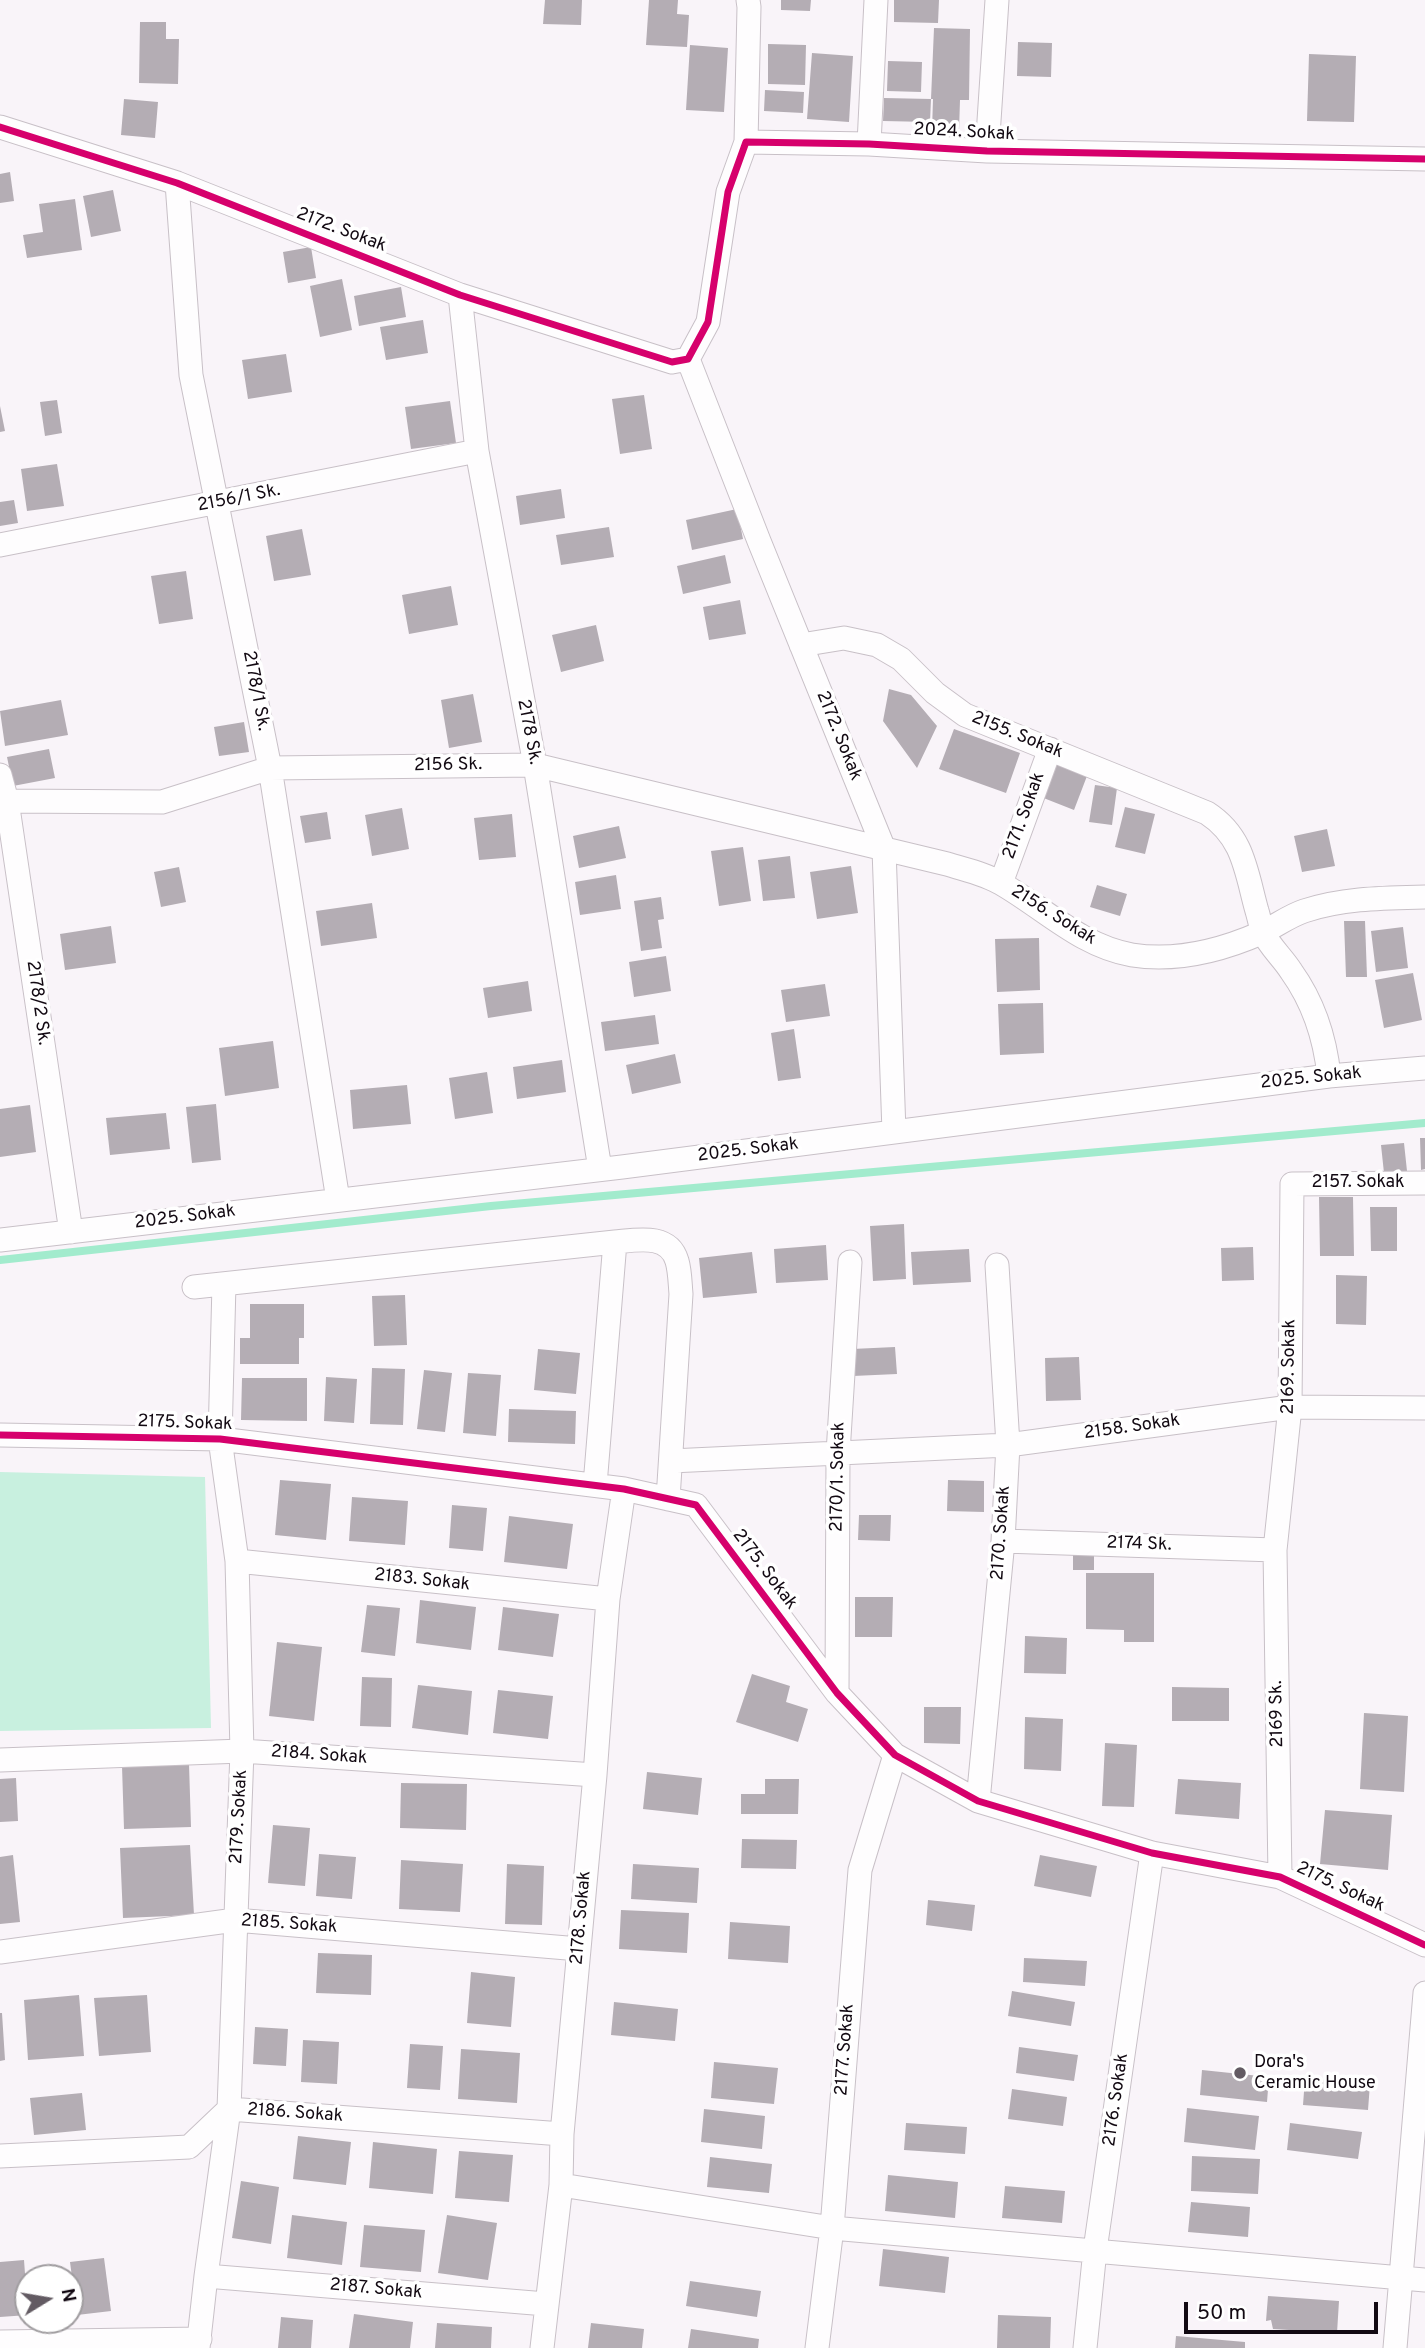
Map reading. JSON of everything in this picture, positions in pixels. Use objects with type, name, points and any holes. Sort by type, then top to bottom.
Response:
[{"type":"street","points":[[680,360],[708,322],[727,192],[746,142],[748,0]]},
{"type":"street","points":[[869,144],[876,0]]},
{"type":"street","points":[[988,151],[996,0]]},
{"type":"street","name":"2172. Sokak","points":[[0,127],[177,183],[460,295],[680,360],[802,645],[884,849],[894,1132]]},
{"type":"street","name":"2024. Sokak","points":[[746,142],[869,144],[988,151],[1425,159]]},
{"type":"street","name":"2178/1 Sk.","points":[[177,183],[191,375],[270,768],[338,1200]]},
{"type":"street","name":"2178 Sk.","points":[[460,295],[477,451],[535,765],[600,1169]]},
{"type":"street","name":"2156/1 Sk.","points":[[0,545],[477,451]]},
{"type":"street","name":"2155. Sokak","points":[[802,645],[844,638],[877,645],[901,659],[935,693],[965,715],[1207,813],[1227,829],[1240,850],[1263,932]]},
{"type":"street","name":"2171. Sokak","points":[[1001,883],[1050,749]]},
{"type":"street","name":"2156 Sk.","points":[[7,801],[162,802],[270,768],[535,765],[884,849]]},
{"type":"street","name":"2178/2 Sk.","points":[[0,775],[7,801],[71,1232]]},
{"type":"street","name":"2156. Sokak","points":[[884,849],[947,864],[1001,883],[1073,933],[1131,955],[1167,958],[1192,956],[1230,946],[1301,912],[1332,904],[1368,898],[1425,897]]},
{"type":"street","points":[[1263,932],[1303,987],[1313,1008],[1324,1041],[1329,1076]]},
{"type":"street","name":"2025. Sokak","points":[[0,1240],[600,1169],[1329,1076],[1425,1068]]},
{"type":"street","name":"2157. Sokak","points":[[1292,1184],[1425,1183]]},
{"type":"street","name":"2169. Sokak","points":[[1275,1550],[1290,1407],[1292,1184]]},
{"type":"street","points":[[194,1287],[649,1238],[660,1241],[669,1248],[677,1261],[681,1294],[668,1499]]},
{"type":"street","points":[[595,1485],[615,1242]]},
{"type":"street","name":"2170/1. Sokak","points":[[837,1693],[838,1453],[850,1262]]},
{"type":"street","name":"2170. Sokak","points":[[978,1801],[1003,1541],[1008,1444],[997,1265]]},
{"type":"street","name":"2179. Sokak","points":[[199,2344],[205,2276],[229,2109],[243,1751],[237,1561],[220,1439],[224,1284]]},
{"type":"street","name":"2158. Sokak","points":[[671,1461],[1008,1444],[1290,1407],[1425,1408]]},
{"type":"street","name":"2175. Sokak","points":[[0,1435],[220,1439],[624,1489],[696,1505],[837,1693],[895,1755],[978,1801],[1152,1853],[1280,1877],[1425,1945]]},
{"type":"street","name":"2178. Sokak","points":[[542,2348],[561,2185],[562,2134],[595,1775],[608,1599],[624,1489]]},
{"type":"street","name":"2174 Sk.","points":[[1003,1541],[1275,1550]]},
{"type":"street","name":"2169 Sk.","points":[[1275,1550],[1280,1877]]},
{"type":"street","name":"2183. Sokak","points":[[237,1561],[608,1599]]},
{"type":"street","name":"2184. Sokak","points":[[0,1760],[243,1751],[595,1775]]},
{"type":"street","name":"2177. Sokak","points":[[817,2348],[832,2228],[860,1870],[895,1755]]},
{"type":"street","name":"2176. Sokak","points":[[1086,2348],[1095,2250],[1152,1853]]},
{"type":"street","name":"2185. Sokak","points":[[0,1952],[235,1920],[579,1949]]},
{"type":"street","points":[[1395,2348],[1425,1993]]},
{"type":"street","name":"2186. Sokak","points":[[0,2156],[189,2147],[229,2109],[562,2134]]},
{"type":"street","points":[[561,2185],[832,2228],[1425,2280]]},
{"type":"street","name":"2187. Sokak","points":[[205,2276],[546,2304]]},
{"type":"street","points":[[0,2342],[199,2344]]},
{"type":"green space","points":[[0,1472],[205,1477],[211,1728],[0,1731]]},
{"type":"building","points":[[545,0],[582,0],[581,25],[543,24]]},
{"type":"building","points":[[649,0],[678,0],[677,14],[689,15],[687,47],[646,45]]},
{"type":"building","points":[[781,0],[811,0],[810,11],[781,10]]},
{"type":"building","points":[[894,0],[939,0],[938,23],[894,22]]},
{"type":"building","points":[[140,22],[166,22],[166,39],[179,39],[178,84],[139,83]]},
{"type":"building","points":[[934,28],[970,29],[969,100],[960,100],[959,131],[932,130]]},
{"type":"building","points":[[1018,42],[1052,43],[1051,77],[1017,76]]},
{"type":"building","points":[[768,44],[806,45],[805,85],[768,84]]},
{"type":"building","points":[[690,45],[728,48],[724,112],[686,110]]},
{"type":"building","points":[[812,53],[853,56],[849,122],[807,119]]},
{"type":"building","points":[[1309,54],[1356,56],[1354,122],[1307,121]]},
{"type":"building","points":[[888,61],[922,62],[921,92],[887,91]]},
{"type":"building","points":[[765,90],[804,92],[803,113],[764,111]]},
{"type":"building","points":[[884,98],[931,99],[930,122],[883,121]]},
{"type":"building","points":[[124,99],[158,102],[155,138],[121,135]]},
{"type":"building","points":[[10,172],[14,201],[0,203],[0,174]]},
{"type":"building","points":[[113,190],[121,231],[91,237],[83,196]]},
{"type":"building","points":[[75,199],[82,250],[27,258],[23,235],[43,232],[39,204]]},
{"type":"building","points":[[311,247],[316,278],[288,283],[283,252]]},
{"type":"building","points":[[342,279],[352,330],[320,337],[310,286]]},
{"type":"building","points":[[401,287],[406,317],[359,326],[354,296]]},
{"type":"building","points":[[423,320],[428,353],[386,360],[380,327]]},
{"type":"building","points":[[286,354],[292,392],[248,399],[242,360]]},
{"type":"building","points":[[644,395],[652,449],[620,454],[612,399]]},
{"type":"building","points":[[57,400],[62,433],[45,436],[40,402]]},
{"type":"building","points":[[450,401],[456,443],[411,449],[405,407]]},
{"type":"building","points":[[0,406],[5,431],[0,432]]},
{"type":"building","points":[[57,464],[64,506],[27,511],[21,469]]},
{"type":"building","points":[[561,489],[565,518],[520,525],[516,496]]},
{"type":"building","points":[[14,500],[18,523],[0,526],[0,502]]},
{"type":"building","points":[[737,509],[743,539],[692,550],[686,520]]},
{"type":"building","points":[[609,527],[614,557],[561,565],[556,535]]},
{"type":"building","points":[[302,529],[311,575],[274,581],[266,536]]},
{"type":"building","points":[[725,555],[731,583],[683,594],[677,566]]},
{"type":"building","points":[[186,571],[193,619],[159,624],[151,576]]},
{"type":"building","points":[[451,586],[458,625],[409,634],[402,595]]},
{"type":"building","points":[[740,600],[746,634],[709,640],[703,607]]},
{"type":"building","points":[[596,625],[604,661],[561,672],[552,635]]},
{"type":"building","points":[[889,689],[911,695],[937,726],[917,768],[883,721]]},
{"type":"building","points":[[473,694],[482,742],[449,748],[441,700]]},
{"type":"building","points":[[61,700],[68,735],[5,746],[0,711]]},
{"type":"building","points":[[244,722],[249,752],[219,756],[214,727]]},
{"type":"building","points":[[954,729],[1020,753],[1006,793],[939,769]]},
{"type":"building","points":[[49,749],[55,778],[13,786],[7,757]]},
{"type":"building","points":[[1055,763],[1087,776],[1074,810],[1041,797]]},
{"type":"building","points":[[1095,785],[1117,788],[1112,825],[1089,822]]},
{"type":"building","points":[[1125,807],[1155,814],[1145,854],[1115,847]]},
{"type":"building","points":[[402,808],[409,849],[372,856],[365,815]]},
{"type":"building","points":[[327,812],[331,839],[305,843],[300,816]]},
{"type":"building","points":[[512,814],[516,857],[479,860],[474,818]]},
{"type":"building","points":[[619,826],[626,858],[579,868],[573,836]]},
{"type":"building","points":[[1327,829],[1335,866],[1302,872],[1294,836]]},
{"type":"building","points":[[743,847],[751,901],[719,906],[711,851]]},
{"type":"building","points":[[790,856],[795,898],[763,901],[758,860]]},
{"type":"building","points":[[851,866],[858,913],[817,919],[810,872]]},
{"type":"building","points":[[179,867],[186,902],[161,907],[154,872]]},
{"type":"building","points":[[616,875],[621,909],[580,915],[575,882]]},
{"type":"building","points":[[1097,885],[1127,894],[1120,916],[1090,907]]},
{"type":"building","points":[[661,897],[664,919],[658,920],[662,948],[641,951],[634,901]]},
{"type":"building","points":[[372,903],[377,938],[321,946],[316,911]]},
{"type":"building","points":[[1344,921],[1365,921],[1367,977],[1346,977]]},
{"type":"building","points":[[111,926],[116,963],[65,970],[60,934]]},
{"type":"building","points":[[1403,927],[1408,968],[1376,972],[1371,931]]},
{"type":"building","points":[[1039,938],[1040,990],[997,992],[995,939]]},
{"type":"building","points":[[666,956],[671,991],[634,997],[629,962]]},
{"type":"building","points":[[1413,973],[1422,1020],[1384,1028],[1375,980]]},
{"type":"building","points":[[528,981],[532,1011],[488,1018],[483,988]]},
{"type":"building","points":[[825,984],[830,1016],[786,1022],[781,990]]},
{"type":"building","points":[[1043,1003],[1044,1053],[1000,1055],[998,1004]]},
{"type":"building","points":[[655,1015],[659,1044],[605,1051],[601,1022]]},
{"type":"building","points":[[794,1029],[801,1078],[778,1081],[771,1033]]},
{"type":"building","points":[[273,1041],[279,1088],[225,1096],[219,1048]]},
{"type":"building","points":[[675,1054],[681,1083],[632,1094],[626,1065]]},
{"type":"building","points":[[562,1060],[566,1092],[517,1099],[513,1067]]},
{"type":"building","points":[[487,1072],[493,1113],[455,1119],[449,1078]]},
{"type":"building","points":[[407,1085],[411,1124],[353,1129],[350,1090]]},
{"type":"building","points":[[216,1104],[221,1160],[192,1163],[186,1107]]},
{"type":"building","points":[[30,1105],[36,1152],[0,1157],[0,1109]]},
{"type":"building","points":[[166,1113],[170,1149],[110,1155],[106,1118]]},
{"type":"building","points":[[1420,1138],[1425,1138],[1425,1169],[1421,1170]]},
{"type":"building","points":[[1404,1143],[1407,1171],[1384,1173],[1381,1145]]},
{"type":"building","points":[[1319,1197],[1353,1197],[1354,1256],[1320,1256]]},
{"type":"building","points":[[1370,1207],[1397,1207],[1397,1251],[1371,1251]]},
{"type":"building","points":[[904,1224],[906,1279],[873,1281],[870,1226]]},
{"type":"building","points":[[826,1245],[828,1280],[776,1283],[774,1249]]},
{"type":"building","points":[[1253,1247],[1254,1280],[1222,1281],[1221,1248]]},
{"type":"building","points":[[969,1249],[971,1282],[913,1285],[911,1252]]},
{"type":"building","points":[[752,1252],[757,1293],[703,1298],[699,1258]]},
{"type":"building","points":[[1336,1275],[1367,1276],[1366,1325],[1336,1324]]},
{"type":"building","points":[[405,1295],[407,1345],[374,1346],[372,1296]]},
{"type":"building","points":[[250,1304],[304,1304],[304,1338],[299,1338],[299,1364],[240,1364],[240,1338],[250,1338]]},
{"type":"building","points":[[895,1347],[897,1374],[853,1376],[852,1349]]},
{"type":"building","points":[[538,1349],[580,1353],[576,1394],[534,1390]]},
{"type":"building","points":[[1079,1357],[1081,1400],[1046,1401],[1045,1358]]},
{"type":"building","points":[[372,1368],[405,1369],[403,1425],[370,1424]]},
{"type":"building","points":[[424,1370],[452,1373],[445,1432],[417,1429]]},
{"type":"building","points":[[468,1373],[501,1375],[496,1436],[463,1433]]},
{"type":"building","points":[[326,1377],[357,1379],[354,1423],[324,1421]]},
{"type":"building","points":[[242,1378],[307,1378],[307,1421],[241,1420]]},
{"type":"building","points":[[509,1409],[576,1411],[575,1444],[508,1442]]},
{"type":"building","points":[[280,1480],[331,1484],[326,1540],[275,1535]]},
{"type":"building","points":[[948,1480],[984,1481],[984,1512],[947,1511]]},
{"type":"building","points":[[352,1497],[408,1501],[405,1545],[349,1541]]},
{"type":"building","points":[[452,1505],[487,1508],[483,1551],[449,1548]]},
{"type":"building","points":[[859,1515],[891,1515],[890,1541],[858,1540]]},
{"type":"building","points":[[509,1516],[573,1524],[567,1569],[504,1562]]},
{"type":"building","points":[[1073,1549],[1094,1549],[1094,1570],[1073,1570]]},
{"type":"building","points":[[1086,1573],[1154,1573],[1154,1642],[1124,1642],[1124,1630],[1086,1629]]},
{"type":"building","points":[[855,1597],[893,1597],[892,1637],[855,1637]]},
{"type":"building","points":[[420,1600],[476,1607],[471,1650],[416,1643]]},
{"type":"building","points":[[367,1605],[400,1608],[395,1656],[361,1652]]},
{"type":"building","points":[[503,1607],[559,1614],[553,1657],[498,1650]]},
{"type":"building","points":[[1025,1636],[1067,1638],[1066,1674],[1024,1673]]},
{"type":"building","points":[[277,1642],[322,1647],[314,1721],[269,1716]]},
{"type":"building","points":[[752,1674],[790,1686],[786,1702],[808,1709],[798,1742],[736,1722]]},
{"type":"building","points":[[362,1677],[392,1678],[391,1727],[360,1726]]},
{"type":"building","points":[[418,1685],[472,1691],[468,1735],[412,1728]]},
{"type":"building","points":[[1172,1687],[1229,1688],[1229,1721],[1172,1721]]},
{"type":"building","points":[[498,1690],[553,1696],[548,1739],[493,1733]]},
{"type":"building","points":[[924,1707],[961,1707],[960,1744],[924,1743]]},
{"type":"building","points":[[1364,1713],[1408,1716],[1404,1792],[1360,1789]]},
{"type":"building","points":[[1025,1717],[1063,1719],[1061,1771],[1024,1769]]},
{"type":"building","points":[[1105,1743],[1137,1745],[1134,1807],[1102,1806]]},
{"type":"building","points":[[189,1764],[191,1827],[124,1829],[122,1766]]},
{"type":"building","points":[[647,1772],[702,1778],[698,1815],[643,1809]]},
{"type":"building","points":[[16,1778],[18,1821],[0,1822],[0,1779]]},
{"type":"building","points":[[765,1779],[799,1779],[798,1814],[741,1814],[741,1794],[765,1794]]},
{"type":"building","points":[[1178,1779],[1241,1783],[1239,1819],[1175,1814]]},
{"type":"building","points":[[401,1783],[467,1784],[466,1830],[400,1828]]},
{"type":"building","points":[[1325,1810],[1392,1815],[1388,1870],[1320,1864]]},
{"type":"building","points":[[273,1825],[310,1828],[305,1886],[268,1883]]},
{"type":"building","points":[[742,1839],[797,1840],[796,1869],[741,1868]]},
{"type":"building","points":[[190,1845],[194,1915],[123,1918],[120,1848]]},
{"type":"building","points":[[319,1854],[356,1857],[352,1899],[316,1896]]},
{"type":"building","points":[[13,1855],[20,1922],[0,1924],[0,1857]]},
{"type":"building","points":[[1040,1855],[1097,1866],[1091,1897],[1034,1886]]},
{"type":"building","points":[[401,1860],[463,1864],[460,1912],[399,1909]]},
{"type":"building","points":[[507,1864],[544,1866],[542,1925],[505,1924]]},
{"type":"building","points":[[633,1864],[699,1868],[697,1903],[631,1899]]},
{"type":"building","points":[[928,1900],[975,1905],[972,1931],[926,1925]]},
{"type":"building","points":[[621,1910],[689,1913],[687,1953],[619,1949]]},
{"type":"building","points":[[730,1922],[790,1926],[788,1963],[728,1959]]},
{"type":"building","points":[[318,1953],[372,1955],[371,1995],[316,1993]]},
{"type":"building","points":[[1024,1958],[1087,1961],[1085,1986],[1023,1982]]},
{"type":"building","points":[[471,1972],[515,1977],[511,2027],[467,2023]]},
{"type":"building","points":[[1012,1991],[1075,2002],[1071,2026],[1008,2016]]},
{"type":"building","points":[[79,1995],[84,2056],[28,2060],[24,2000]]},
{"type":"building","points":[[147,1995],[151,2052],[99,2056],[94,1998]]},
{"type":"building","points":[[614,2002],[678,2009],[675,2041],[611,2035]]},
{"type":"building","points":[[0,2013],[5,2060],[0,2061]]},
{"type":"building","points":[[255,2027],[288,2029],[286,2066],[253,2064]]},
{"type":"building","points":[[303,2040],[339,2042],[337,2084],[301,2082]]},
{"type":"building","points":[[410,2044],[443,2046],[440,2090],[407,2088]]},
{"type":"building","points":[[1019,2047],[1078,2055],[1074,2081],[1016,2073]]},
{"type":"building","points":[[461,2049],[520,2053],[517,2103],[458,2099]]},
{"type":"building","points":[[714,2062],[778,2068],[774,2104],[711,2098]]},
{"type":"building","points":[[1202,2070],[1269,2077],[1267,2102],[1200,2095]]},
{"type":"building","points":[[1305,2078],[1370,2084],[1368,2110],[1303,2105]]},
{"type":"building","points":[[1012,2089],[1067,2097],[1063,2126],[1008,2119]]},
{"type":"building","points":[[82,2093],[86,2130],[34,2135],[30,2098]]},
{"type":"building","points":[[1187,2108],[1259,2116],[1255,2150],[1184,2142]]},
{"type":"building","points":[[704,2109],[765,2116],[762,2149],[701,2142]]},
{"type":"building","points":[[906,2123],[967,2127],[965,2154],[904,2150]]},
{"type":"building","points":[[1290,2123],[1362,2132],[1358,2159],[1287,2150]]},
{"type":"building","points":[[298,2136],[351,2142],[346,2185],[293,2179]]},
{"type":"building","points":[[373,2142],[437,2149],[433,2194],[369,2188]]},
{"type":"building","points":[[459,2151],[513,2155],[509,2202],[455,2198]]},
{"type":"building","points":[[1192,2156],[1260,2159],[1258,2194],[1191,2191]]},
{"type":"building","points":[[710,2157],[772,2164],[769,2193],[707,2187]]},
{"type":"building","points":[[888,2175],[958,2182],[955,2218],[885,2211]]},
{"type":"building","points":[[241,2181],[279,2187],[271,2244],[232,2238]]},
{"type":"building","points":[[1005,2186],[1065,2191],[1062,2223],[1002,2218]]},
{"type":"building","points":[[1191,2202],[1250,2207],[1248,2237],[1188,2232]]},
{"type":"building","points":[[292,2215],[347,2222],[342,2265],[287,2258]]},
{"type":"building","points":[[447,2215],[497,2223],[488,2280],[438,2273]]},
{"type":"building","points":[[364,2225],[425,2230],[421,2272],[360,2267]]},
{"type":"building","points":[[883,2249],[949,2257],[945,2293],[879,2286]]},
{"type":"building","points":[[104,2258],[111,2311],[84,2314],[84,2264],[70,2262]]},
{"type":"building","points":[[24,2260],[24,2264],[14,2264],[14,2316],[0,2317],[0,2262]]},
{"type":"building","points":[[690,2281],[761,2291],[757,2317],[686,2306]]},
{"type":"building","points":[[1268,2296],[1339,2301],[1337,2333],[1273,2329],[1271,2320],[1266,2321]]},
{"type":"building","points":[[354,2314],[413,2322],[410,2348],[349,2348]]},
{"type":"building","points":[[998,2315],[1051,2317],[1050,2348],[997,2348]]},
{"type":"building","points":[[281,2317],[313,2320],[311,2348],[278,2348]]},
{"type":"building","points":[[437,2323],[492,2327],[491,2348],[435,2348]]},
{"type":"building","points":[[591,2323],[644,2329],[642,2348],[588,2348]]},
{"type":"building","points":[[691,2329],[759,2339],[758,2348],[688,2348]]},
{"type":"building","points":[[1176,2336],[1245,2342],[1245,2348],[1175,2348]]},
{"type":"waterway","points":[[0,1260],[491,1206],[1425,1123]]},
{"type":"cycle path","points":[[0,127],[177,183],[460,295],[672,362],[688,359],[708,322],[728,192],[746,142],[869,144],[987,151],[1425,159]]},
{"type":"cycle path","points":[[0,1435],[220,1439],[624,1489],[696,1505],[837,1693],[895,1755],[978,1801],[1152,1853],[1280,1877],[1425,1945]]},
{"type":"place","name":"Dora's Ceramic House","points":[[1240,2073]]}]
